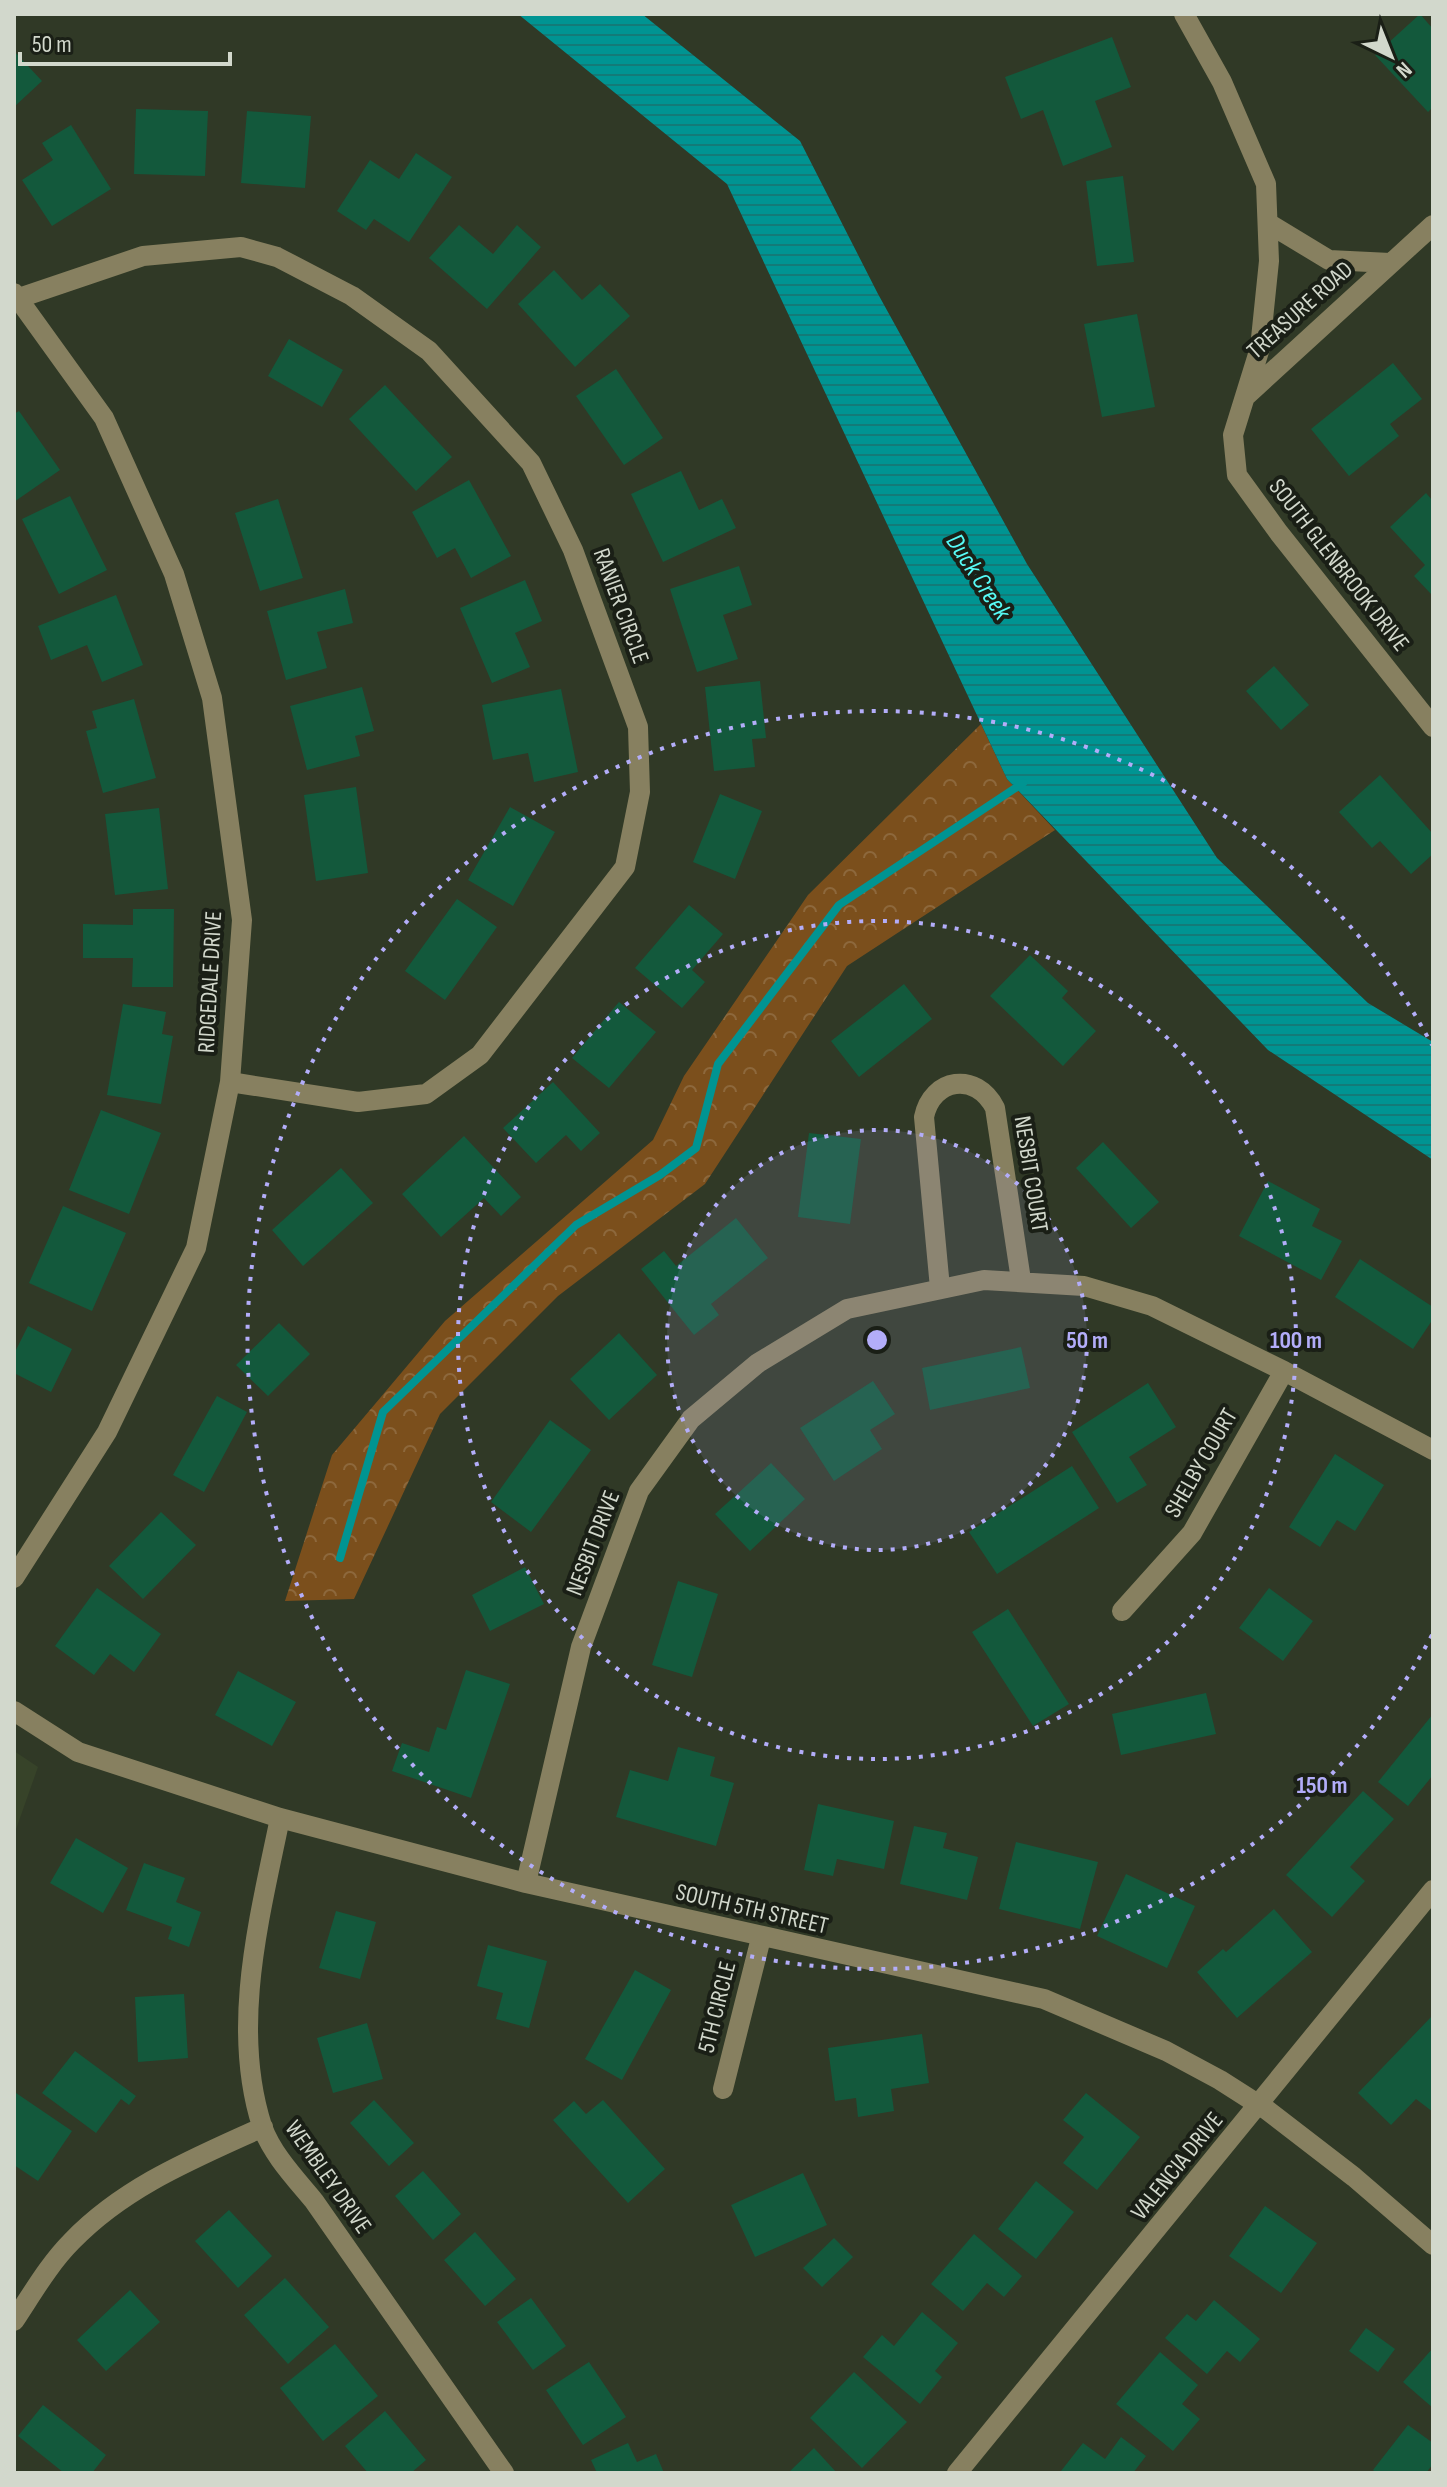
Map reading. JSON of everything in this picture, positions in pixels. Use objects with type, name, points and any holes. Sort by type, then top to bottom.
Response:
[{"type":"street","name":"SOUTH GLENBROOK DRIVE","points":[[1184,14],[1222,82],[1266,184],[1269,261],[1260,348],[1233,435],[1237,475],[1279,533],[1433,727]]},
{"type":"street","name":"TREASURE ROAD","points":[[1268,223],[1329,260],[1390,263]]},
{"type":"street","name":"TREASURE ROAD","points":[[1245,396],[1433,225]]},
{"type":"street","name":"RANIER CIRCLE","points":[[17,296],[143,256],[241,247],[277,257],[352,296],[429,351],[531,463],[573,550],[638,727],[640,792],[625,867],[480,1055],[426,1094],[358,1102],[230,1082]]},
{"type":"street","name":"RIDGEDALE DRIVE","points":[[14,1578],[107,1432],[196,1248],[230,1082],[242,920],[212,698],[174,574],[104,418],[17,296]]},
{"type":"street","name":"NESBIT COURT","points":[[940,1288],[924,1117],[931,1097],[940,1089],[961,1082],[982,1090],[995,1108],[1021,1280]]},
{"type":"street","name":"NESBIT DRIVE","points":[[526,1883],[581,1647],[639,1491],[691,1419],[758,1363],[847,1309],[984,1280],[1084,1286],[1152,1306],[1433,1450]]},
{"type":"street","name":"SHELBY COURT","points":[[1122,1611],[1192,1533],[1284,1371]]},
{"type":"street","name":"SOUTH 5TH STREET","points":[[14,1711],[78,1752],[280,1818],[526,1883],[1044,1999],[1166,2051],[1260,2105],[1354,2177],[1433,2245]]},
{"type":"street","name":"WEMBLEY DRIVE","points":[[280,1818],[259,1923],[250,2001],[250,2053],[263,2127],[280,2160],[314,2201],[504,2473]]},
{"type":"street","name":"VALENCIA DRIVE","points":[[957,2473],[1433,1890]]},
{"type":"street","name":"5TH CIRCLE","points":[[723,2089],[761,1938]]},
{"type":"street","points":[[14,2321],[71,2242],[101,2214],[155,2176],[263,2127]]},
{"type":"shaded area","points":[[14,1751],[38,1767],[14,1835]]},
{"type":"green space","points":[[981,724],[1007,779],[1055,830],[847,966],[705,1184],[558,1296],[440,1414],[354,1599],[285,1601],[332,1455],[445,1321],[653,1140],[684,1076],[808,895]]},
{"type":"water","name":"Duck Creek","points":[[518,14],[642,14],[800,141],[878,294],[1027,564],[1217,858],[1368,1003],[1433,1042],[1433,1160],[1268,1050],[1007,779],[727,184]]},
{"type":"building","points":[[1420,14],[1433,29],[1433,107],[1428,112],[1375,55]]},
{"type":"building","points":[[1112,37],[1131,87],[1095,101],[1112,147],[1063,166],[1043,110],[1021,119],[1005,77]]},
{"type":"building","points":[[14,51],[42,81],[14,107]]},
{"type":"building","points":[[136,109],[208,111],[205,176],[134,174]]},
{"type":"building","points":[[247,111],[311,116],[305,188],[241,183]]},
{"type":"building","points":[[71,125],[111,189],[52,226],[22,180],[53,160],[42,143]]},
{"type":"building","points":[[416,153],[452,177],[409,242],[374,219],[366,230],[337,211],[370,160],[399,179]]},
{"type":"building","points":[[1123,176],[1134,262],[1097,266],[1086,181]]},
{"type":"building","points":[[459,225],[493,254],[517,225],[541,247],[487,309],[429,258]]},
{"type":"building","points":[[554,270],[582,300],[600,284],[630,316],[575,367],[518,304]]},
{"type":"building","points":[[1137,314],[1155,407],[1102,417],[1084,324]]},
{"type":"building","points":[[289,339],[343,370],[322,407],[268,376]]},
{"type":"building","points":[[1393,363],[1422,399],[1390,424],[1399,436],[1349,476],[1311,429]]},
{"type":"building","points":[[616,369],[663,438],[624,465],[576,396]]},
{"type":"building","points":[[385,385],[452,457],[416,491],[349,419]]},
{"type":"building","points":[[19,411],[60,470],[14,502],[14,414]]},
{"type":"building","points":[[681,471],[699,510],[722,499],[736,528],[663,562],[631,494]]},
{"type":"building","points":[[469,480],[511,556],[471,578],[455,548],[437,558],[412,512]]},
{"type":"building","points":[[1426,493],[1433,501],[1431,594],[1414,576],[1425,565],[1390,527]]},
{"type":"building","points":[[70,496],[107,570],[59,594],[22,519]]},
{"type":"building","points":[[278,499],[303,578],[260,591],[235,513]]},
{"type":"building","points":[[739,566],[752,605],[723,615],[738,659],[697,672],[670,589]]},
{"type":"building","points":[[525,580],[542,621],[515,633],[530,667],[492,683],[460,608]]},
{"type":"building","points":[[345,589],[353,623],[317,632],[327,668],[286,680],[267,611]]},
{"type":"building","points":[[116,595],[143,665],[102,682],[87,645],[51,660],[38,626]]},
{"type":"building","points":[[1274,666],[1309,705],[1281,730],[1246,691]]},
{"type":"building","points":[[760,681],[766,738],[752,739],[755,767],[714,771],[705,687]]},
{"type":"building","points":[[362,687],[374,731],[355,736],[360,756],[307,770],[290,706]]},
{"type":"building","points":[[561,689],[578,772],[534,782],[528,753],[493,760],[482,705]]},
{"type":"building","points":[[134,699],[156,778],[103,793],[86,731],[97,728],[92,711]]},
{"type":"building","points":[[1380,775],[1433,834],[1433,854],[1411,874],[1380,841],[1372,848],[1339,812]]},
{"type":"building","points":[[356,787],[368,873],[316,881],[304,795]]},
{"type":"building","points":[[720,794],[762,811],[735,879],[693,862]]},
{"type":"building","points":[[510,807],[555,832],[513,906],[468,880]]},
{"type":"building","points":[[159,808],[168,889],[115,895],[105,814]]},
{"type":"building","points":[[457,899],[497,927],[445,1000],[405,971]]},
{"type":"building","points":[[689,905],[723,934],[692,970],[705,982],[682,1008],[635,968]]},
{"type":"building","points":[[133,909],[174,909],[173,987],[132,987],[133,958],[83,958],[83,924],[133,925]]},
{"type":"building","points":[[1030,955],[1068,991],[1062,998],[1096,1031],[1063,1066],[990,996]]},
{"type":"building","points":[[904,984],[932,1019],[859,1077],[831,1041]]},
{"type":"building","points":[[619,1002],[656,1032],[609,1088],[572,1058]]},
{"type":"building","points":[[123,1004],[166,1012],[162,1034],[173,1036],[161,1104],[107,1095]]},
{"type":"building","points":[[553,1082],[600,1133],[581,1151],[566,1135],[536,1163],[503,1128]]},
{"type":"building","points":[[101,1110],[161,1133],[129,1214],[69,1190]]},
{"type":"building","points":[[809,1133],[861,1139],[850,1224],[798,1217]]},
{"type":"building","points":[[464,1136],[521,1197],[501,1216],[484,1198],[441,1237],[402,1194]]},
{"type":"building","points":[[1103,1142],[1159,1202],[1131,1228],[1076,1168]]},
{"type":"building","points":[[341,1168],[373,1203],[303,1266],[272,1230]]},
{"type":"building","points":[[1268,1181],[1320,1209],[1312,1226],[1342,1241],[1321,1280],[1239,1236]]},
{"type":"building","points":[[63,1206],[126,1233],[92,1311],[29,1283]]},
{"type":"building","points":[[736,1218],[768,1258],[711,1304],[719,1315],[694,1335],[641,1269],[664,1251],[676,1266]]},
{"type":"building","points":[[1360,1259],[1433,1307],[1433,1319],[1413,1349],[1335,1297]]},
{"type":"building","points":[[279,1323],[310,1354],[268,1396],[236,1365]]},
{"type":"building","points":[[28,1326],[72,1349],[51,1392],[14,1373],[14,1354]]},
{"type":"building","points":[[619,1333],[657,1375],[609,1420],[570,1379]]},
{"type":"building","points":[[1021,1347],[1030,1388],[930,1410],[922,1368]]},
{"type":"building","points":[[873,1381],[895,1414],[870,1430],[882,1449],[834,1481],[800,1428]]},
{"type":"building","points":[[1148,1383],[1176,1427],[1129,1457],[1147,1485],[1117,1503],[1072,1432]]},
{"type":"building","points":[[217,1396],[247,1412],[204,1492],[173,1475]]},
{"type":"building","points":[[550,1420],[591,1450],[531,1532],[491,1502]]},
{"type":"building","points":[[1335,1454],[1384,1485],[1355,1531],[1337,1520],[1320,1547],[1289,1527]]},
{"type":"building","points":[[771,1463],[805,1499],[750,1551],[715,1514]]},
{"type":"building","points":[[1072,1466],[1099,1508],[997,1574],[969,1532]]},
{"type":"building","points":[[161,1512],[196,1545],[143,1599],[109,1566]]},
{"type":"building","points":[[525,1567],[544,1604],[490,1631],[472,1595]]},
{"type":"building","points":[[678,1581],[718,1594],[692,1677],[652,1665]]},
{"type":"building","points":[[97,1588],[161,1634],[134,1672],[110,1654],[94,1675],[55,1646]]},
{"type":"building","points":[[1269,1588],[1313,1621],[1283,1661],[1239,1628]]},
{"type":"building","points":[[1008,1609],[1069,1704],[1033,1726],[972,1632]]},
{"type":"building","points":[[466,1670],[510,1684],[471,1798],[392,1771],[402,1743],[429,1752],[437,1727],[446,1730]]},
{"type":"building","points":[[238,1671],[296,1702],[272,1746],[215,1715]]},
{"type":"building","points":[[1206,1693],[1216,1734],[1121,1755],[1112,1714]]},
{"type":"building","points":[[1433,1714],[1433,1775],[1408,1806],[1378,1782]]},
{"type":"building","points":[[678,1747],[715,1757],[710,1776],[734,1783],[716,1846],[616,1817],[630,1770],[668,1781]]},
{"type":"building","points":[[1363,1791],[1394,1819],[1350,1867],[1365,1881],[1332,1917],[1286,1875]]},
{"type":"building","points":[[818,1804],[894,1821],[884,1869],[837,1859],[833,1876],[804,1870]]},
{"type":"building","points":[[914,1826],[947,1833],[943,1848],[978,1857],[967,1900],[900,1884]]},
{"type":"building","points":[[76,1838],[128,1868],[103,1913],[50,1883]]},
{"type":"building","points":[[1016,1842],[1098,1862],[1080,1929],[999,1909]]},
{"type":"building","points":[[144,1863],[185,1878],[176,1902],[201,1912],[189,1947],[168,1939],[172,1927],[126,1910]]},
{"type":"building","points":[[1126,1874],[1195,1906],[1167,1968],[1097,1936]]},
{"type":"building","points":[[1274,1909],[1312,1952],[1237,2018],[1197,1972],[1223,1949],[1226,1952]]},
{"type":"building","points":[[336,1911],[376,1922],[360,1979],[319,1968]]},
{"type":"building","points":[[488,1945],[547,1961],[529,2028],[496,2019],[503,1993],[477,1986]]},
{"type":"building","points":[[635,1970],[671,1990],[622,2080],[585,2059]]},
{"type":"building","points":[[184,1994],[188,2058],[138,2062],[135,1997]]},
{"type":"building","points":[[1433,2015],[1433,2112],[1416,2099],[1391,2125],[1358,2093]]},
{"type":"building","points":[[367,2023],[383,2079],[333,2093],[317,2038]]},
{"type":"building","points":[[922,2034],[929,2083],[891,2089],[894,2111],[858,2117],[856,2098],[835,2101],[828,2048]]},
{"type":"building","points":[[75,2051],[136,2096],[129,2105],[121,2099],[96,2133],[42,2093]]},
{"type":"building","points":[[16,2093],[72,2131],[38,2181],[14,2165]]},
{"type":"building","points":[[1086,2093],[1140,2137],[1097,2190],[1063,2163],[1084,2137],[1063,2120]]},
{"type":"building","points":[[374,2100],[414,2143],[389,2166],[350,2123]]},
{"type":"building","points":[[603,2100],[665,2169],[628,2203],[553,2120],[574,2101],[586,2114]]},
{"type":"building","points":[[423,2171],[461,2214],[433,2240],[395,2196]]},
{"type":"building","points":[[803,2173],[827,2225],[755,2257],[731,2205]]},
{"type":"building","points":[[1036,2181],[1074,2212],[1036,2259],[998,2229]]},
{"type":"building","points":[[1265,2206],[1317,2243],[1281,2293],[1229,2256]]},
{"type":"building","points":[[229,2210],[272,2256],[238,2288],[195,2241]]},
{"type":"building","points":[[475,2232],[516,2279],[485,2306],[444,2260]]},
{"type":"building","points":[[974,2234],[1022,2276],[1004,2297],[987,2283],[963,2311],[931,2284]]},
{"type":"building","points":[[834,2238],[853,2257],[822,2287],[803,2268]]},
{"type":"building","points":[[285,2278],[329,2327],[288,2364],[244,2315]]},
{"type":"building","points":[[130,2290],[160,2322],[106,2371],[77,2340]]},
{"type":"building","points":[[531,2298],[566,2346],[533,2370],[497,2322]]},
{"type":"building","points":[[1214,2300],[1260,2339],[1240,2362],[1227,2351],[1207,2374],[1165,2338],[1187,2314],[1196,2321]]},
{"type":"building","points":[[922,2312],[958,2343],[935,2371],[942,2377],[920,2404],[863,2357],[882,2335],[894,2346]]},
{"type":"building","points":[[1366,2328],[1395,2349],[1378,2372],[1349,2351]]},
{"type":"building","points":[[335,2344],[378,2396],[323,2441],[280,2388]]},
{"type":"building","points":[[1433,2348],[1433,2408],[1403,2382]]},
{"type":"building","points":[[1160,2352],[1198,2385],[1182,2404],[1200,2419],[1173,2451],[1116,2404]]},
{"type":"building","points":[[589,2362],[626,2417],[583,2445],[546,2390]]},
{"type":"building","points":[[854,2372],[907,2422],[862,2468],[810,2418]]},
{"type":"building","points":[[43,2405],[106,2455],[92,2473],[64,2473],[18,2436]]},
{"type":"building","points":[[385,2411],[426,2460],[411,2473],[368,2473],[345,2446]]},
{"type":"building","points":[[1408,2425],[1433,2443],[1433,2464],[1426,2473],[1376,2473],[1373,2470]]},
{"type":"building","points":[[1121,2437],[1146,2456],[1133,2473],[1061,2471],[1083,2443],[1105,2459]]},
{"type":"building","points":[[628,2443],[637,2462],[656,2454],[664,2473],[597,2473],[591,2460]]},
{"type":"building","points":[[814,2448],[837,2473],[788,2473]]},
{"type":"waterway","points":[[340,1558],[383,1412],[576,1225],[660,1175],[696,1148],[718,1064],[839,905],[1023,783]]}]
